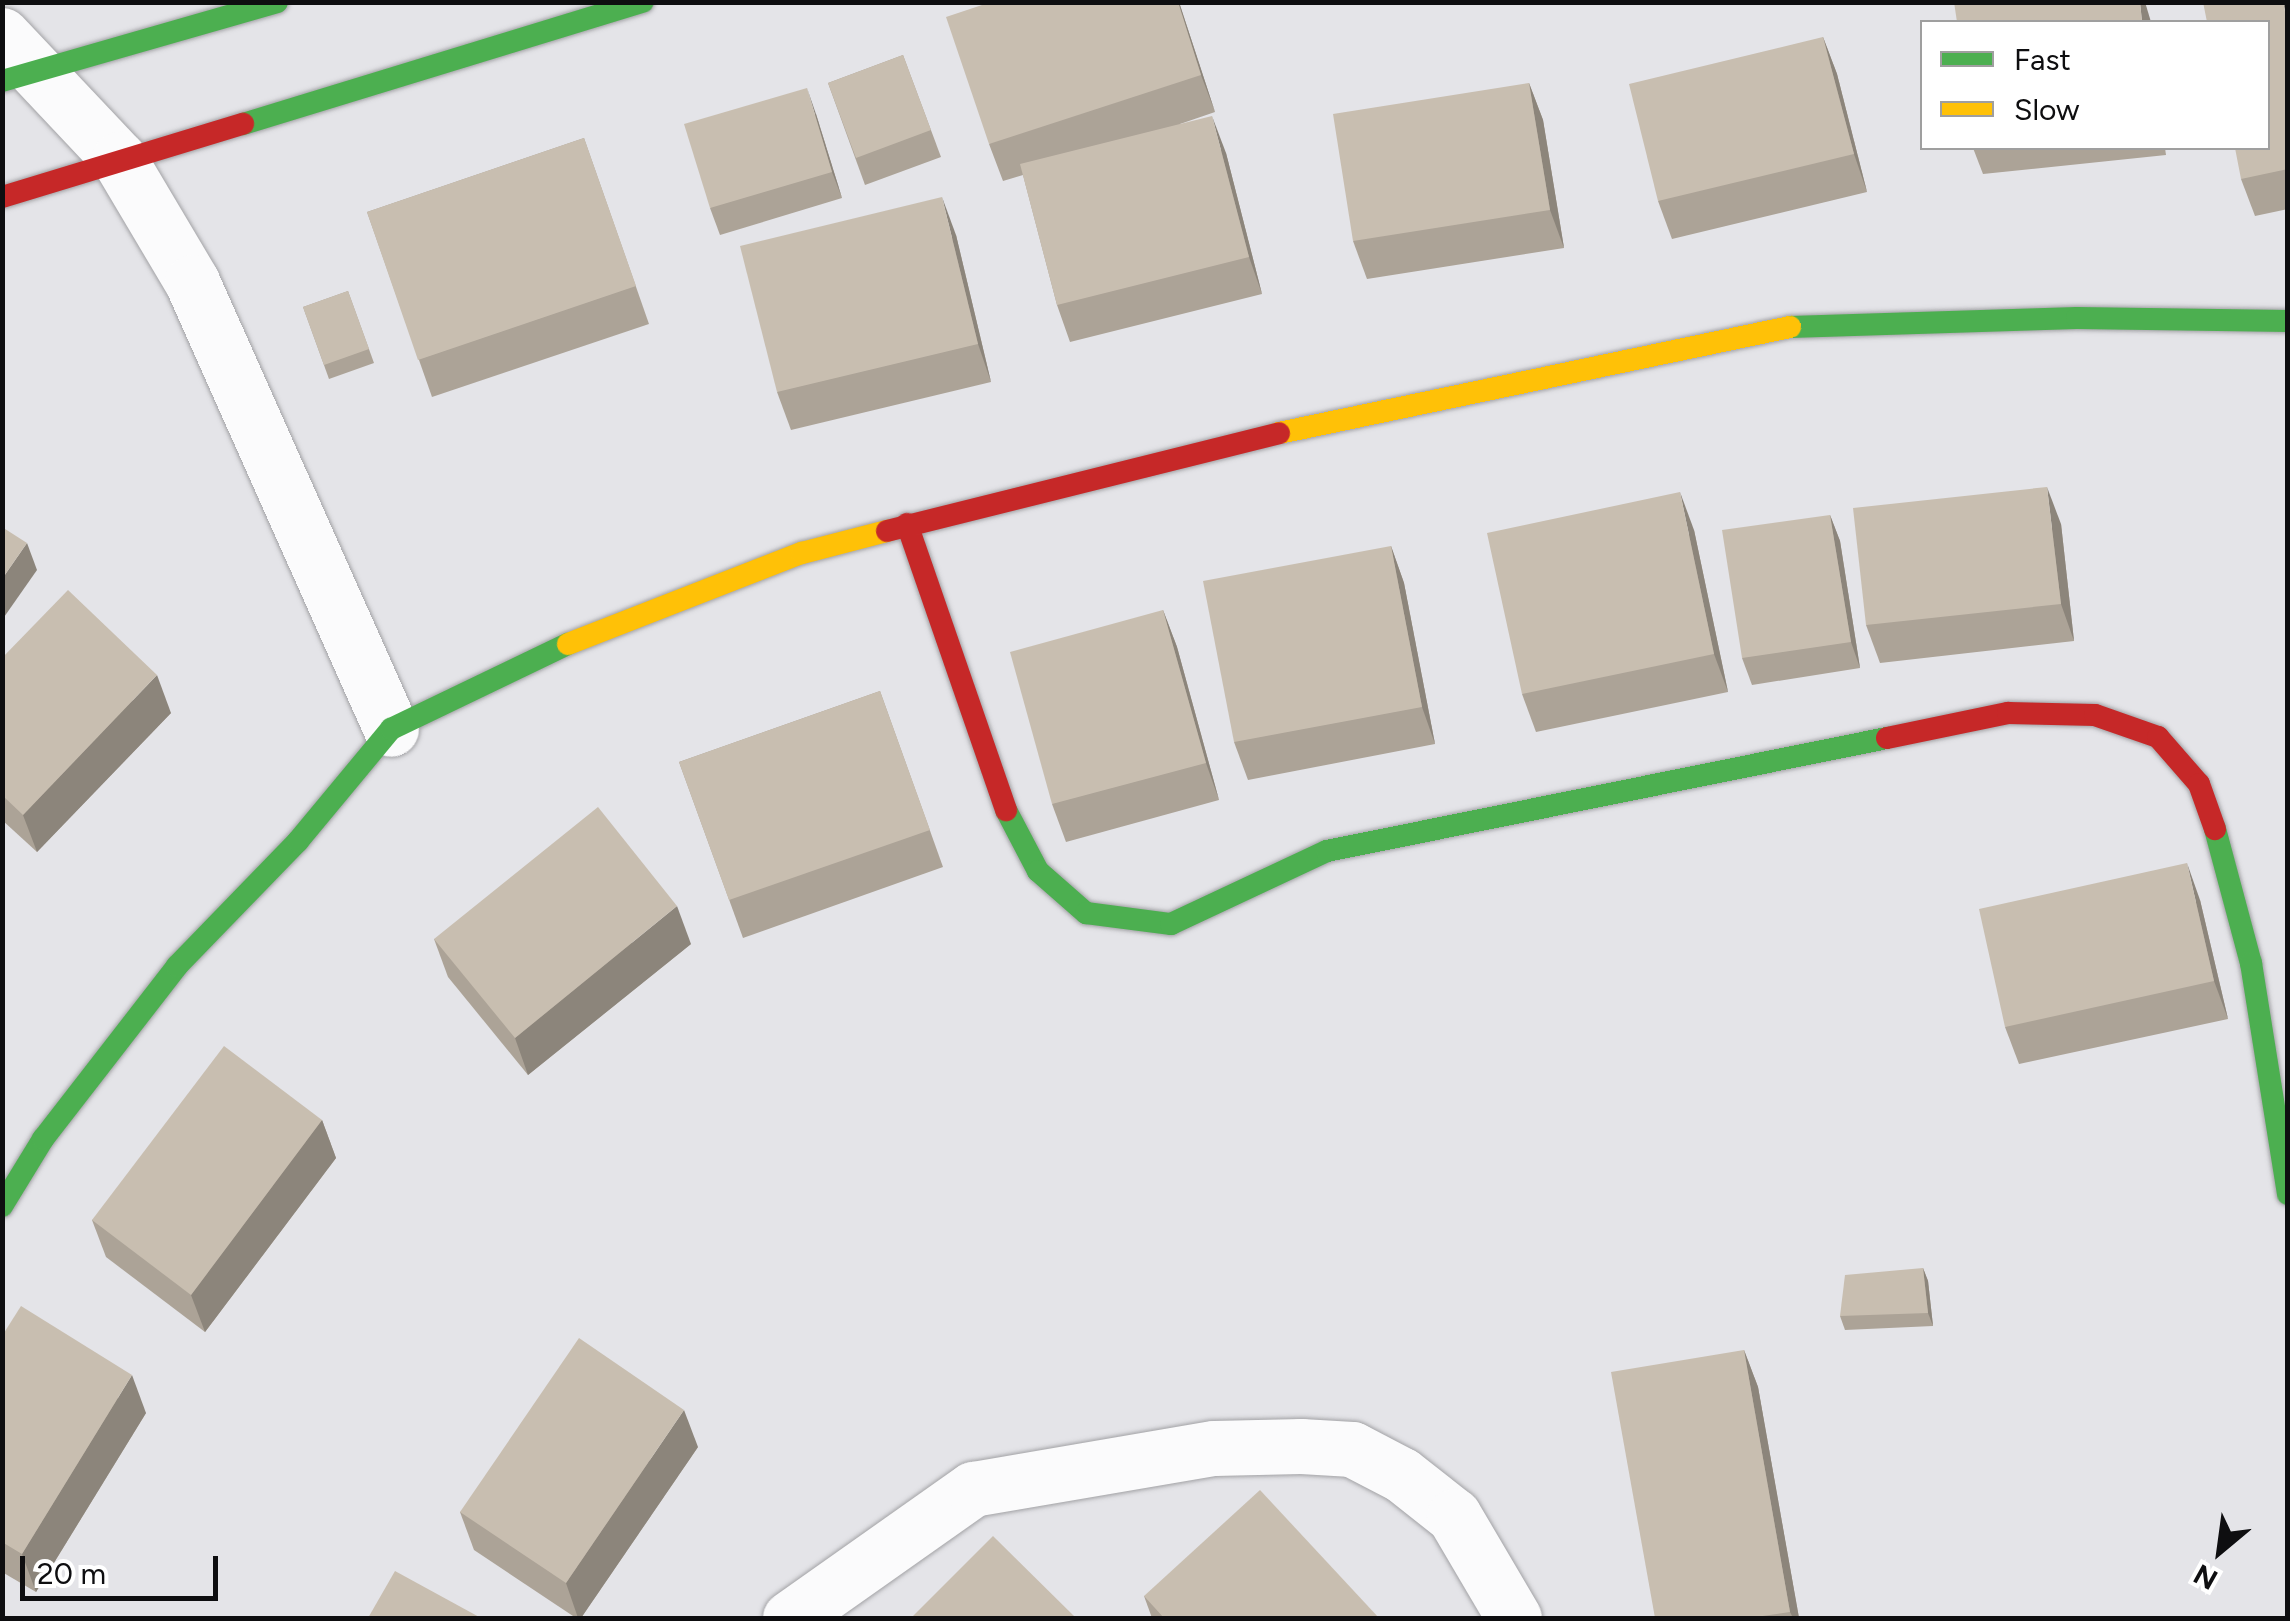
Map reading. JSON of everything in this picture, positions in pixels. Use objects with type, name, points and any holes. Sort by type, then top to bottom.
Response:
[{"type":"street","points":[[14,62],[278,2]]},
{"type":"street","points":[[2,197],[643,2]]},
{"type":"street","points":[[14,62],[119,159],[192,282],[391,729]]},
{"type":"street","points":[[2,1206],[43,1139],[177,966],[298,842],[391,729],[594,632],[802,553],[907,524],[1474,388],[1784,328],[2077,318],[2288,321]]},
{"type":"street","points":[[907,524],[1000,799],[1038,871],[1086,913],[1170,924],[1225,904],[1326,851],[2008,713],[2096,715],[2158,737],[2199,784],[2219,840],[2251,963],[2288,1194]]},
{"type":"street","points":[[790,1618],[973,1489],[1214,1448],[1301,1446],[1352,1449],[1402,1475],[1454,1516],[1514,1618]]},
{"type":"building","points":[[991,2],[1178,2],[1201,75],[989,144],[946,17]]},
{"type":"building","points":[[1954,2],[2140,2],[2142,20],[1957,20]]},
{"type":"building","points":[[2203,2],[2283,2],[2288,25],[2288,169],[2241,179],[2235,150],[2270,150],[2270,20],[2207,20]]},
{"type":"building","points":[[1823,37],[1854,154],[1658,201],[1629,84]]},
{"type":"building","points":[[903,55],[931,130],[856,158],[828,83]]},
{"type":"building","points":[[1529,83],[1550,210],[1353,241],[1333,114]]},
{"type":"building","points":[[807,88],[832,172],[710,208],[684,124]]},
{"type":"building","points":[[1212,116],[1249,257],[1057,305],[1020,164]]},
{"type":"building","points":[[584,138],[636,286],[418,360],[367,212]]},
{"type":"building","points":[[942,197],[978,344],[777,392],[740,246]]},
{"type":"building","points":[[348,291],[369,349],[324,365],[303,307]]},
{"type":"building","points":[[2047,487],[2061,604],[1866,625],[1853,508]]},
{"type":"building","points":[[1680,492],[1714,654],[1522,694],[1487,533]]},
{"type":"building","points":[[1830,515],[1851,642],[1742,658],[1722,530]]},
{"type":"building","points":[[2,527],[27,543],[2,579]]},
{"type":"building","points":[[1391,546],[1422,707],[1234,742],[1203,581]]},
{"type":"building","points":[[68,590],[157,675],[23,815],[2,795],[2,658]]},
{"type":"building","points":[[1163,610],[1206,763],[1052,804],[1010,652]]},
{"type":"building","points":[[880,691],[930,830],[729,900],[679,762]]},
{"type":"building","points":[[598,807],[677,906],[515,1038],[434,939]]},
{"type":"building","points":[[2187,863],[2214,981],[2005,1027],[1979,909]]},
{"type":"building","points":[[224,1046],[322,1120],[191,1295],[92,1220]]},
{"type":"building","points":[[1923,1268],[1928,1313],[1840,1316],[1845,1275]]},
{"type":"building","points":[[21,1306],[132,1375],[22,1554],[2,1542],[2,1336]]},
{"type":"building","points":[[579,1338],[684,1410],[566,1583],[460,1512]]},
{"type":"building","points":[[1744,1350],[1790,1612],[1749,1618],[1655,1618],[1611,1372]]},
{"type":"building","points":[[1260,1490],[1379,1618],[1164,1618],[1144,1596]]},
{"type":"building","points":[[993,1536],[1076,1618],[911,1618]]},
{"type":"building","points":[[395,1571],[481,1618],[368,1618]]},
{"type":"traffic: fast","points":[[2,81],[277,2]]},
{"type":"traffic: fast","points":[[243,124],[643,2]]},
{"type":"traffic: fast","points":[[1790,327],[2077,318],[2288,321]]},
{"type":"traffic: fast","points":[[2,1206],[43,1139],[177,966],[298,841],[391,729],[568,644]]},
{"type":"traffic: fast","points":[[1006,810],[1038,871],[1086,913],[1171,924],[1327,851],[1887,738]]},
{"type":"traffic: fast","points":[[2215,829],[2251,963],[2288,1194]]},
{"type":"traffic: slow","points":[[1279,433],[1790,327]]},
{"type":"traffic: slow","points":[[568,644],[802,553],[887,531]]},
{"type":"traffic: jam","points":[[2,197],[243,124]]},
{"type":"traffic: jam","points":[[887,531],[1279,433]]},
{"type":"traffic: jam","points":[[907,524],[1006,810]]},
{"type":"traffic: jam","points":[[1887,738],[2008,713],[2095,715],[2158,737],[2199,784],[2215,829]]}]
